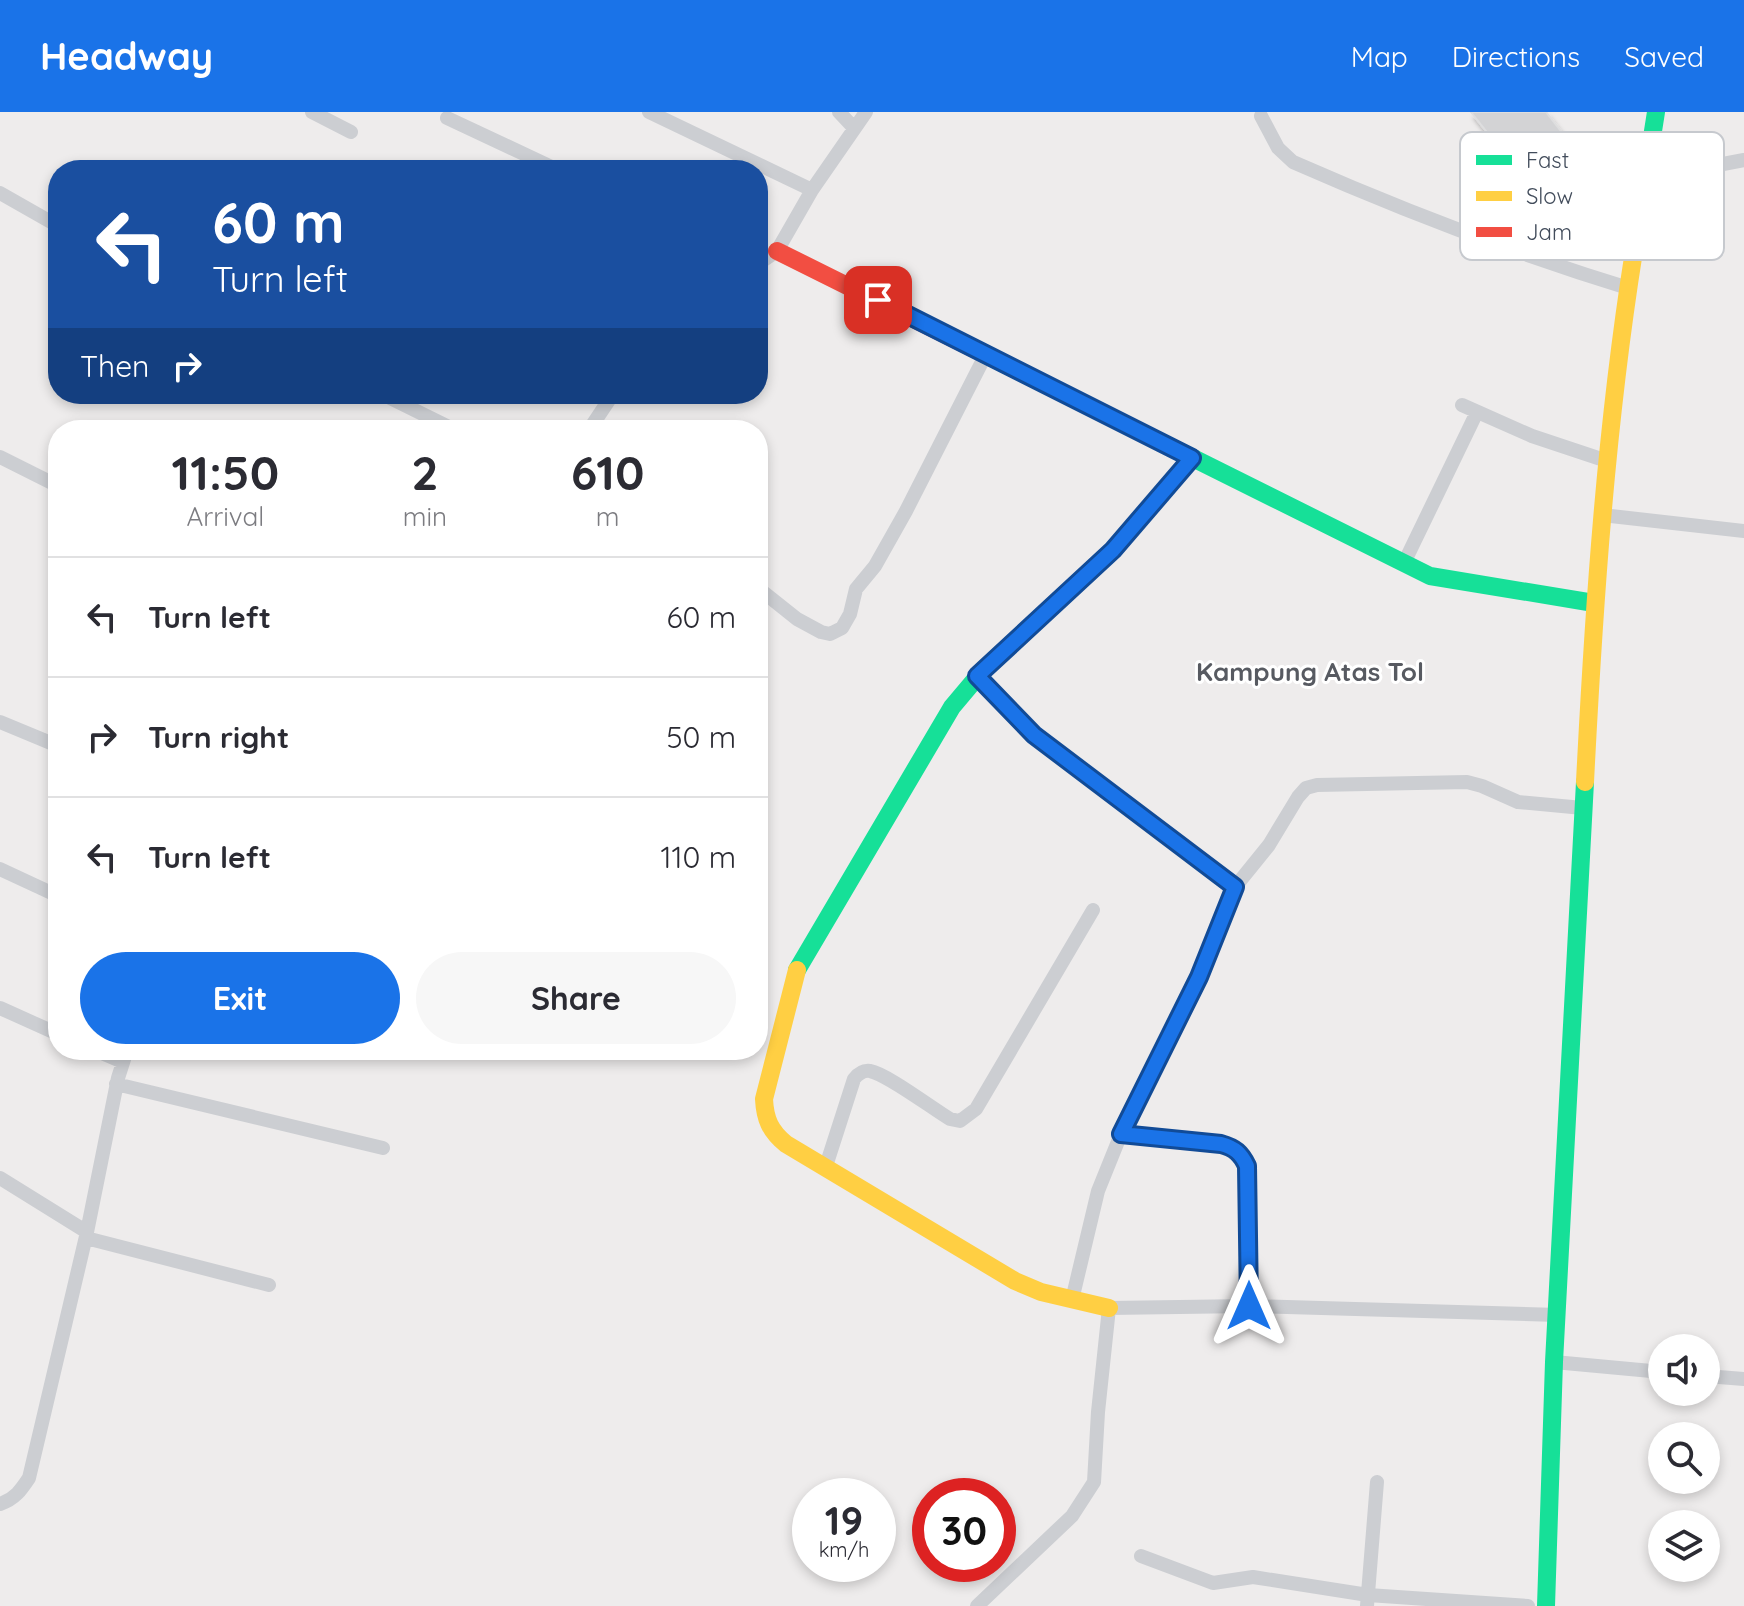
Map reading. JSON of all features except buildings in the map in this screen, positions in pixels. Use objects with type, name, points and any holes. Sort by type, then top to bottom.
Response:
[{"type":"street","points":[[312,112],[351,132]]},
{"type":"street","points":[[649,112],[749,160]]},
{"type":"street","points":[[839,112],[854,128]]},
{"type":"street","points":[[768,257],[777,251],[812,190],[866,112]]},
{"type":"street","points":[[1653,132],[1656,112]]},
{"type":"street","points":[[1261,116],[1278,148],[1293,162],[1460,231]]},
{"type":"street","points":[[447,118],[537,160]]},
{"type":"street","points":[[1724,164],[1744,160]]},
{"type":"street","points":[[768,169],[812,190]]},
{"type":"street","points":[[0,193],[48,220]]},
{"type":"street","points":[[777,251],[1430,576],[1594,603]]},
{"type":"street","points":[[1540,260],[1628,288]]},
{"type":"street","points":[[1546,1606],[1554,1362],[1594,603],[1607,461],[1632,260]]},
{"type":"street","points":[[768,596],[797,619],[821,632],[838,632],[850,614],[856,589],[875,566],[906,511],[986,354]]},
{"type":"street","points":[[402,404],[435,420]]},
{"type":"street","points":[[1462,405],[1532,436],[1607,461]]},
{"type":"street","points":[[1404,563],[1477,412]]},
{"type":"street","points":[[0,457],[48,481]]},
{"type":"street","points":[[1192,458],[1113,550],[977,676],[952,707],[794,977],[764,1099],[767,1127],[773,1134],[980,1262],[1041,1292],[1072,1300],[1109,1308],[1249,1306],[1558,1315]]},
{"type":"street","points":[[1602,515],[1744,531]]},
{"type":"street","points":[[977,676],[1034,735],[1235,887]]},
{"type":"street","points":[[0,722],[48,742]]},
{"type":"street","points":[[1072,1300],[1098,1191],[1121,1134],[1199,977],[1235,887],[1269,845],[1306,788],[1317,785],[1467,782],[1518,802],[1583,808]]},
{"type":"street","points":[[0,869],[48,891]]},
{"type":"street","points":[[826,1166],[854,1079],[859,1073],[870,1071],[883,1077],[950,1119],[960,1121],[976,1109],[1093,910]]},
{"type":"street","points":[[0,1008],[48,1030]]},
{"type":"street","points":[[0,1504],[20,1492],[29,1478],[87,1235],[116,1084],[124,1060]]},
{"type":"street","points":[[116,1084],[383,1148]]},
{"type":"street","points":[[1121,1134],[1221,1144],[1235,1148],[1242,1156],[1247,1166],[1249,1306]]},
{"type":"street","points":[[0,1178],[87,1235],[269,1285]]},
{"type":"street","points":[[977,1606],[1054,1536],[1089,1493],[1096,1468],[1098,1412],[1109,1308]]},
{"type":"street","points":[[1554,1362],[1648,1371]]},
{"type":"street","points":[[1720,1377],[1744,1379]]},
{"type":"street","points":[[1367,1600],[1377,1482]]},
{"type":"street","points":[[1141,1556],[1213,1583],[1253,1577],[1367,1600],[1528,1606]]},
{"type":"traffic: fast","points":[[1653,132],[1656,112]]},
{"type":"traffic: fast","points":[[984,354],[1430,576],[1594,603]]},
{"type":"traffic: fast","points":[[797,970],[952,707],[984,669],[1113,550],[1192,458]]},
{"type":"traffic: fast","points":[[1546,1606],[1554,1362],[1585,782]]},
{"type":"traffic: slow","points":[[1585,782],[1602,516],[1633,260]]},
{"type":"traffic: slow","points":[[797,970],[764,1099],[767,1119],[776,1134],[786,1144],[1015,1281],[1041,1292],[1109,1308]]},
{"type":"traffic: jam","points":[[777,251],[984,354]]},
{"type":"district","name":"Kampung Atas Tol","points":[[1310,671]]},
{"type":"route","points":[[878,300],[1192,458],[1113,550],[977,676],[1034,735],[1235,887],[1199,977],[1121,1134],[1221,1144],[1235,1148],[1242,1156],[1247,1166],[1249,1306]]}]
